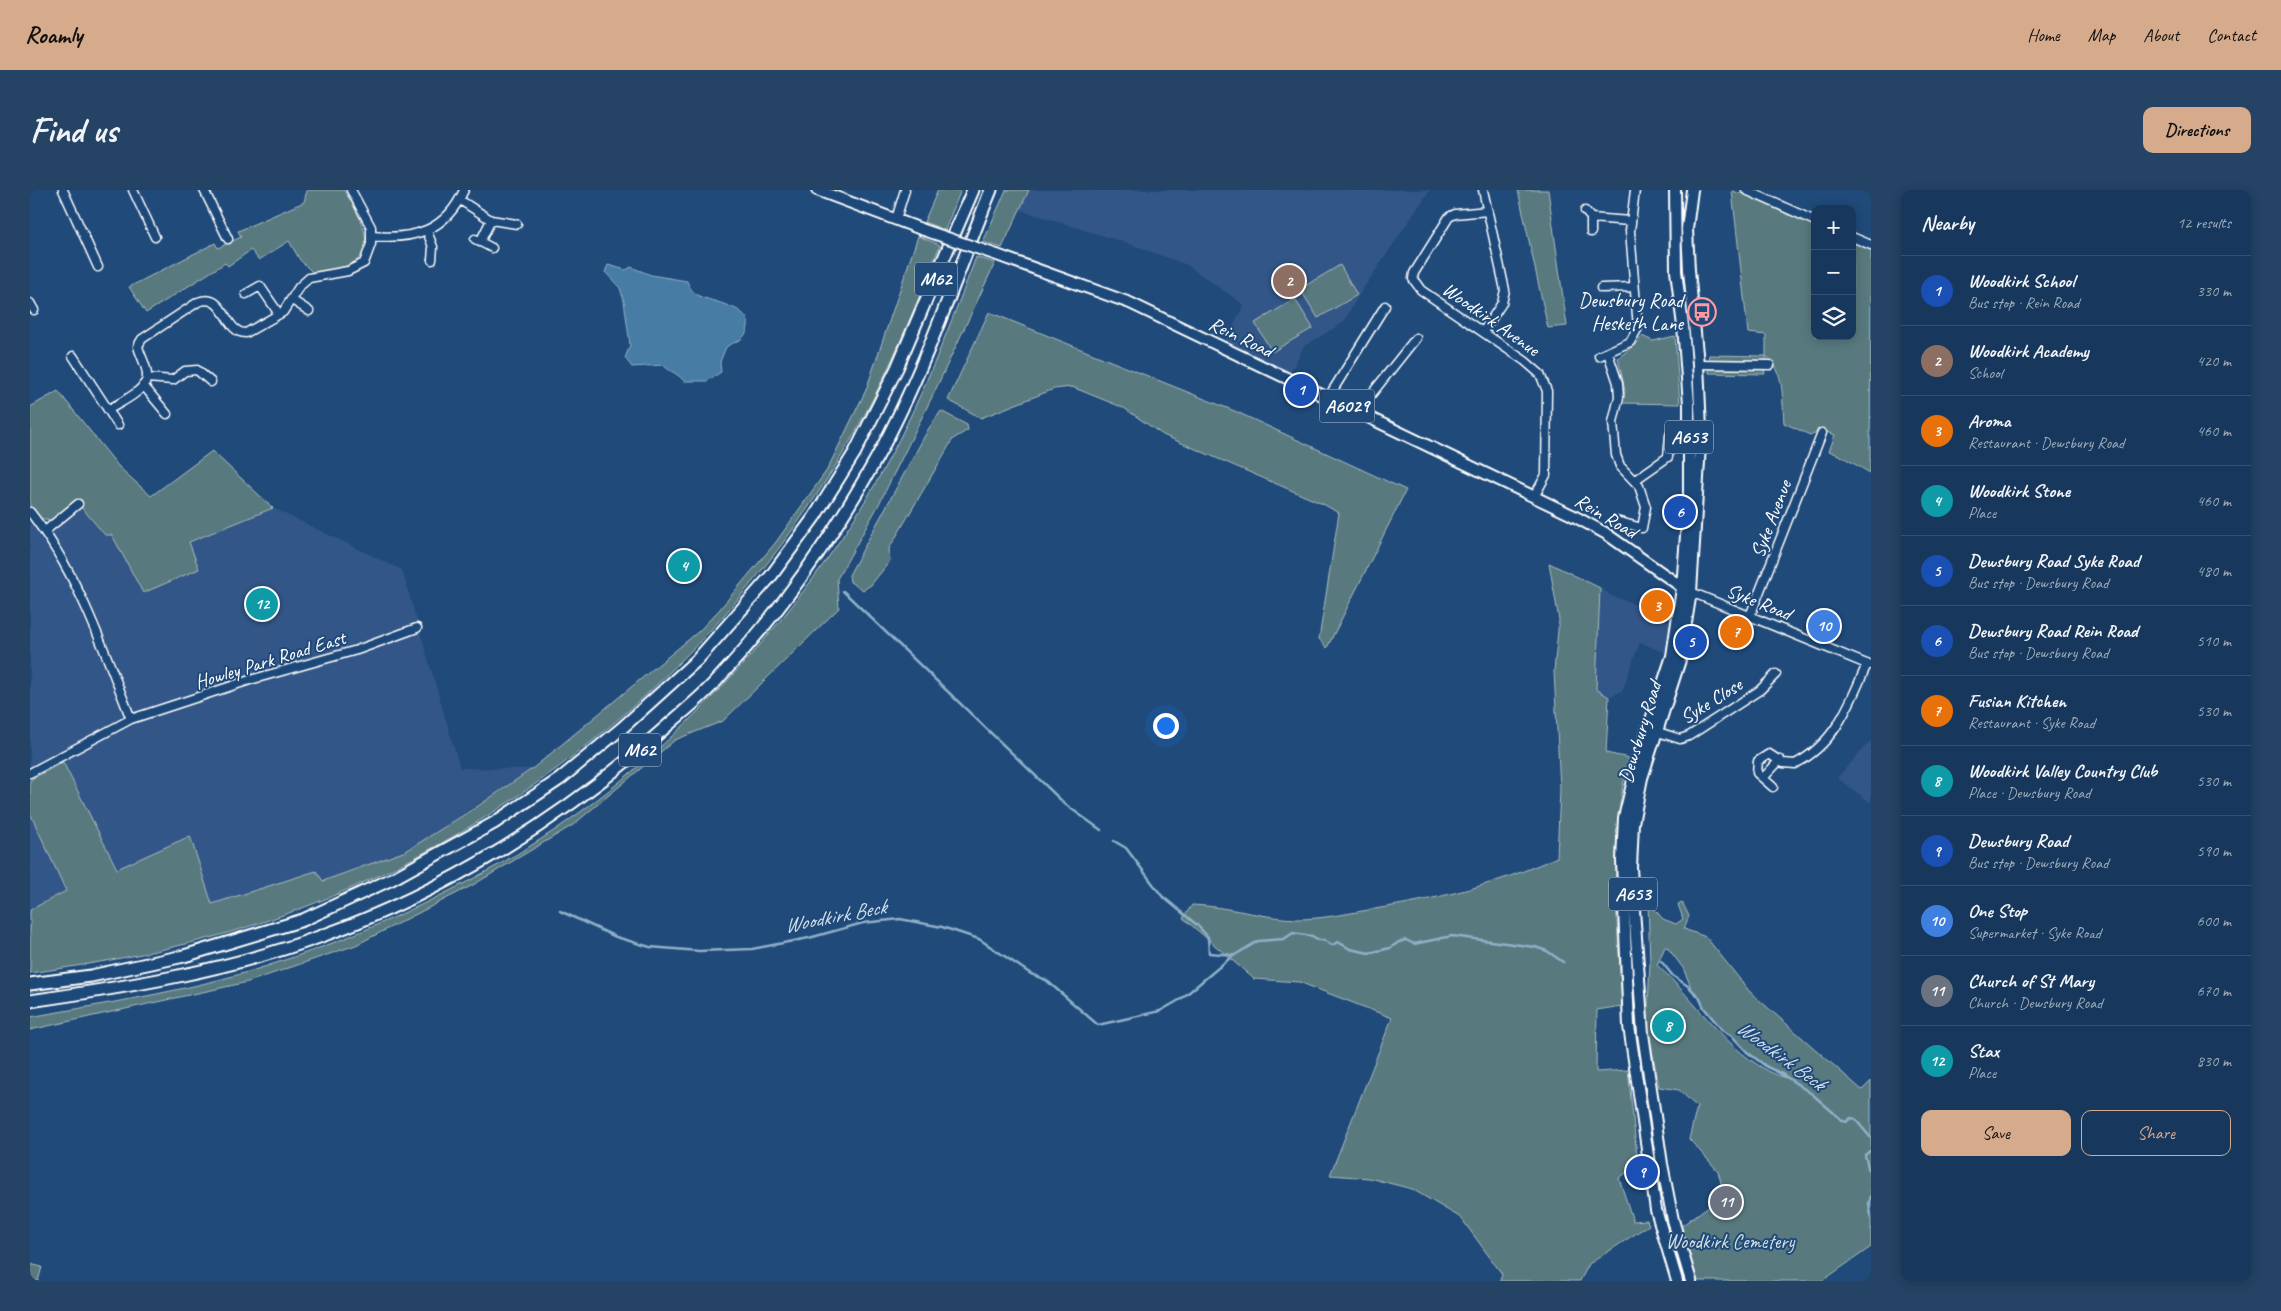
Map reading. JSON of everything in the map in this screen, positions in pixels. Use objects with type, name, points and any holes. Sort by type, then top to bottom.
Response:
[{"type":"highway","name":"M62","points":[[30,984],[91,976],[184,956],[303,920],[392,879],[494,823],[560,779],[622,728],[697,660],[771,576],[815,516],[855,452],[897,368],[973,190]]},
{"type":"highway","name":"M62","points":[[30,1001],[185,976],[317,938],[396,906],[509,845],[572,803],[636,754],[716,682],[788,594],[832,531],[872,466],[909,389],[991,190]]},
{"type":"main road","name":"Rein Road","points":[[817,190],[1130,303],[1358,411],[1605,533],[1686,590]]},
{"type":"main road","name":"Dewsbury Road","points":[[1676,190],[1676,271],[1684,326],[1689,404],[1686,590],[1672,656],[1638,759],[1624,818],[1623,852],[1629,1026],[1656,1210],[1677,1281]]},
{"type":"main road","points":[[1675,213],[1682,190]]},
{"type":"main road","name":"Dewsbury Road","points":[[1691,1281],[1669,1202],[1643,1034],[1631,868],[1633,824],[1642,778],[1680,660],[1701,429],[1698,364],[1687,230],[1692,190]]},
{"type":"main road","points":[[1656,1210],[1669,1202]]},
{"type":"street","points":[[63,190],[98,268]]},
{"type":"street","points":[[133,190],[155,237]]},
{"type":"street","points":[[204,190],[228,239]]},
{"type":"street","points":[[167,414],[145,382],[138,344],[142,339],[202,300],[217,304],[231,324],[242,334],[252,332],[279,314],[292,300],[298,287],[309,278],[348,271],[360,266],[369,251],[372,236],[367,217],[352,190]]},
{"type":"street","points":[[372,236],[399,237],[427,231],[444,220],[460,200],[464,190]]},
{"type":"street","points":[[896,219],[904,190]]},
{"type":"street","points":[[1483,190],[1504,282],[1505,297],[1483,332]]},
{"type":"street","points":[[1599,356],[1627,344],[1637,333],[1634,287],[1635,267],[1630,221],[1635,190]]},
{"type":"street","points":[[1746,190],[1811,219]]},
{"type":"street","points":[[460,200],[491,220],[517,224]]},
{"type":"street","name":"Woodkirk Avenue","points":[[1488,211],[1454,214],[1449,218],[1414,273],[1413,279],[1421,290],[1534,367],[1544,382],[1548,403],[1546,475],[1534,497]]},
{"type":"street","points":[[1585,211],[1591,218],[1591,232]]},
{"type":"street","points":[[1591,218],[1630,221]]},
{"type":"street","points":[[491,220],[478,241],[492,248]]},
{"type":"street","points":[[427,231],[433,247],[432,260]]},
{"type":"street","points":[[1856,239],[1871,245]]},
{"type":"street","points":[[246,294],[260,286],[279,314]]},
{"type":"street","points":[[1601,288],[1634,287]]},
{"type":"street","points":[[292,300],[309,311]]},
{"type":"street","points":[[1328,398],[1385,306]]},
{"type":"street","points":[[1380,313],[1389,318]]},
{"type":"street","points":[[1358,411],[1416,338]]},
{"type":"street","points":[[1608,353],[1618,383],[1619,397],[1613,422],[1616,455],[1620,466],[1635,480],[1646,507],[1642,528],[1616,521]]},
{"type":"street","points":[[73,356],[118,425]]},
{"type":"street","points":[[1698,364],[1770,365]]},
{"type":"street","points":[[108,410],[145,382],[173,380],[185,371],[197,370],[211,382]]},
{"type":"street","name":"Syke Avenue","points":[[1750,616],[1822,433]]},
{"type":"street","points":[[1635,480],[1668,457],[1670,435]]},
{"type":"street","points":[[45,531],[78,504]]},
{"type":"street","points":[[30,512],[45,531],[87,606],[132,719]]},
{"type":"street","name":"Syke Road","points":[[1686,590],[1869,665]]},
{"type":"street","name":"Howley Park Road East","points":[[30,773],[132,719],[250,680],[357,650],[418,628]]},
{"type":"street","points":[[1773,787],[1756,769],[1761,757],[1774,755],[1789,765],[1795,764],[1824,744],[1843,720],[1869,665]]},
{"type":"street","name":"Syke Close","points":[[1658,732],[1680,739],[1689,736],[1760,690],[1776,674]]},
{"type":"street","points":[[1763,778],[1780,760]]},
{"type":"shaded area","points":[[1029,190],[1430,190],[1357,298],[1343,323],[1304,346],[1290,373],[1225,342],[1244,305],[1187,265],[1133,245],[1020,210]]},
{"type":"shaded area","points":[[608,265],[626,270],[631,267],[651,275],[687,281],[697,295],[730,306],[744,315],[748,320],[747,331],[740,340],[726,347],[720,362],[721,372],[707,381],[684,381],[663,365],[632,367],[625,358],[630,345],[624,301],[620,288],[605,272]]},
{"type":"shaded area","points":[[76,501],[105,535],[112,535],[143,593],[188,542],[273,508],[402,570],[460,768],[532,769],[406,851],[323,881],[261,890],[212,904],[189,836],[117,869],[63,763],[30,780],[30,506],[39,518]]},
{"type":"shaded area","points":[[1600,588],[1612,596],[1670,622],[1665,653],[1640,642],[1622,691],[1609,697],[1596,689]]},
{"type":"shaded area","points":[[1871,740],[1871,803],[1837,778]]},
{"type":"shaded area","points":[[30,813],[66,891],[30,910]]},
{"type":"green space","points":[[307,190],[344,190],[354,207],[365,236],[365,248],[360,257],[350,264],[334,269],[312,272],[300,260],[289,241],[259,260],[251,250],[228,266],[225,263],[146,313],[129,287],[215,243],[218,248],[241,237],[238,231],[304,202]]},
{"type":"green space","points":[[938,190],[961,190],[945,230],[924,222]]},
{"type":"green space","points":[[1006,190],[1029,190],[1002,248],[983,242]]},
{"type":"green space","points":[[1518,190],[1548,190],[1567,326],[1548,328]]},
{"type":"green space","points":[[1732,191],[1746,195],[1811,224],[1811,340],[1856,340],[1856,243],[1871,249],[1870,473],[1829,451],[1835,435],[1818,429],[1815,434],[1810,435],[1784,423],[1780,377],[1772,361],[1766,356],[1766,335],[1748,333]]},
{"type":"green space","points":[[918,236],[940,245],[879,387],[834,468],[780,547],[719,621],[652,689],[579,752],[501,807],[418,856],[331,897],[241,929],[163,950],[30,973],[30,910],[66,891],[30,813],[30,780],[63,762],[117,869],[190,836],[212,904],[316,871],[323,881],[406,851],[478,806],[532,769],[699,631],[776,542],[827,470],[866,390]]},
{"type":"green space","points":[[976,257],[995,263],[878,506],[837,579],[839,608],[723,721],[675,740],[573,825],[473,885],[356,945],[248,982],[30,1030],[30,1017],[157,994],[251,971],[366,930],[447,892],[500,864],[554,831],[606,792],[657,750],[706,704],[794,603],[833,551],[884,469],[914,410]]},
{"type":"green space","points":[[1340,265],[1357,295],[1318,318],[1300,289]]},
{"type":"green space","points":[[1295,299],[1313,328],[1272,352],[1255,323]]},
{"type":"green space","points":[[989,312],[1237,412],[1406,490],[1327,648],[1319,639],[1339,513],[1323,504],[1163,435],[1124,408],[1072,387],[1054,389],[981,418],[948,400]]},
{"type":"green space","points":[[1642,336],[1653,341],[1675,336],[1680,404],[1622,403],[1625,391],[1618,358],[1637,343]]},
{"type":"green space","points":[[1709,355],[1765,356],[1767,359],[1764,362],[1708,360]]},
{"type":"green space","points":[[1709,368],[1764,369],[1765,374],[1709,373]]},
{"type":"green space","points":[[58,391],[119,467],[151,496],[212,451],[273,508],[189,542],[199,569],[143,593],[112,535],[105,535],[76,501],[52,520],[39,518],[30,506],[30,407]]},
{"type":"green space","points":[[941,411],[967,425],[968,430],[953,439],[889,549],[890,561],[871,585],[863,590],[850,582],[849,575],[929,428]]},
{"type":"green space","points":[[1549,563],[1600,588],[1596,689],[1609,697],[1606,753],[1629,758],[1622,790],[1616,851],[1622,1006],[1597,1010],[1596,1072],[1628,1070],[1638,1165],[1619,1178],[1633,1221],[1647,1220],[1649,1225],[1589,1264],[1580,1281],[1500,1281],[1502,1274],[1461,1218],[1412,1189],[1369,1178],[1330,1175],[1392,1018],[1299,982],[1254,979],[1183,918],[1192,905],[1297,919],[1342,915],[1442,896],[1488,884],[1557,857],[1560,789],[1554,671],[1559,620]]},
{"type":"green space","name":"Woodkirk Cemetery","points":[[1648,902],[1663,919],[1676,924],[1683,919],[1678,904],[1682,902],[1689,916],[1684,929],[1706,937],[1750,992],[1862,1090],[1871,1081],[1871,1247],[1822,1281],[1698,1281],[1680,1227],[1724,1195],[1718,1171],[1689,1139],[1697,1107],[1679,1090],[1659,1087],[1647,1024],[1650,964]],"holes":[[[1665,947],[1667,947],[1683,968],[1694,994],[1699,997],[1704,1008],[1723,1031],[1732,1036],[1747,1052],[1763,1064],[1786,1078],[1767,1071],[1733,1045],[1657,965]]]},
{"type":"green space","points":[[30,1264],[42,1267],[38,1281],[30,1281]]},
{"type":"waterway","points":[[843,591],[1066,805],[1101,830]]},
{"type":"waterway","points":[[1114,841],[1126,848],[1162,896],[1197,925],[1208,937],[1209,953],[1233,955]]},
{"type":"waterway","name":"Woodkirk Beck","points":[[560,911],[616,937],[650,947],[699,951],[752,949],[809,938],[863,923],[900,919],[942,927],[979,939],[1031,974],[1046,980],[1098,1025],[1160,1011],[1181,999],[1230,958],[1258,941],[1284,939],[1293,933],[1312,936],[1332,945],[1338,942],[1350,949],[1369,953],[1390,948],[1406,940],[1414,944],[1452,936],[1535,947],[1547,951],[1563,962]]},
{"type":"waterway","name":"Woodkirk Beck","points":[[1661,961],[1673,976],[1688,986],[1699,997],[1704,1008],[1723,1031],[1732,1036],[1747,1052],[1767,1067],[1782,1074],[1812,1094],[1842,1120],[1846,1122],[1851,1118],[1855,1119],[1871,1138]]},
{"type":"waterway","name":"Woodkirk Beck","points":[[1871,1150],[1865,1155],[1871,1179]]},
{"type":"waterway","name":"Woodkirk Beck","points":[[1871,1196],[1869,1204],[1871,1215]]},
{"type":"place","name":"Woodkirk Academy","points":[[1289,281]]},
{"type":"place","name":"Dewsbury Road Hesketh Lane","points":[[1702,312]]},
{"type":"place","name":"Woodkirk School","points":[[1301,390]]},
{"type":"place","name":"Dewsbury Road Rein Road","points":[[1680,512]]},
{"type":"place","name":"Woodkirk Stone","points":[[684,566]]},
{"type":"place","name":"Stax","points":[[262,604]]},
{"type":"place","name":"Aroma","points":[[1657,606]]},
{"type":"place","name":"One Stop","points":[[1824,626]]},
{"type":"place","name":"Fusian Kitchen","points":[[1736,632]]},
{"type":"place","name":"Dewsbury Road Syke Road","points":[[1691,642]]},
{"type":"place","name":"Woodkirk Valley Country Club","points":[[1668,1026]]},
{"type":"place","name":"Dewsbury Road","points":[[1642,1172]]},
{"type":"place","name":"Church of St Mary","points":[[1726,1202]]}]
